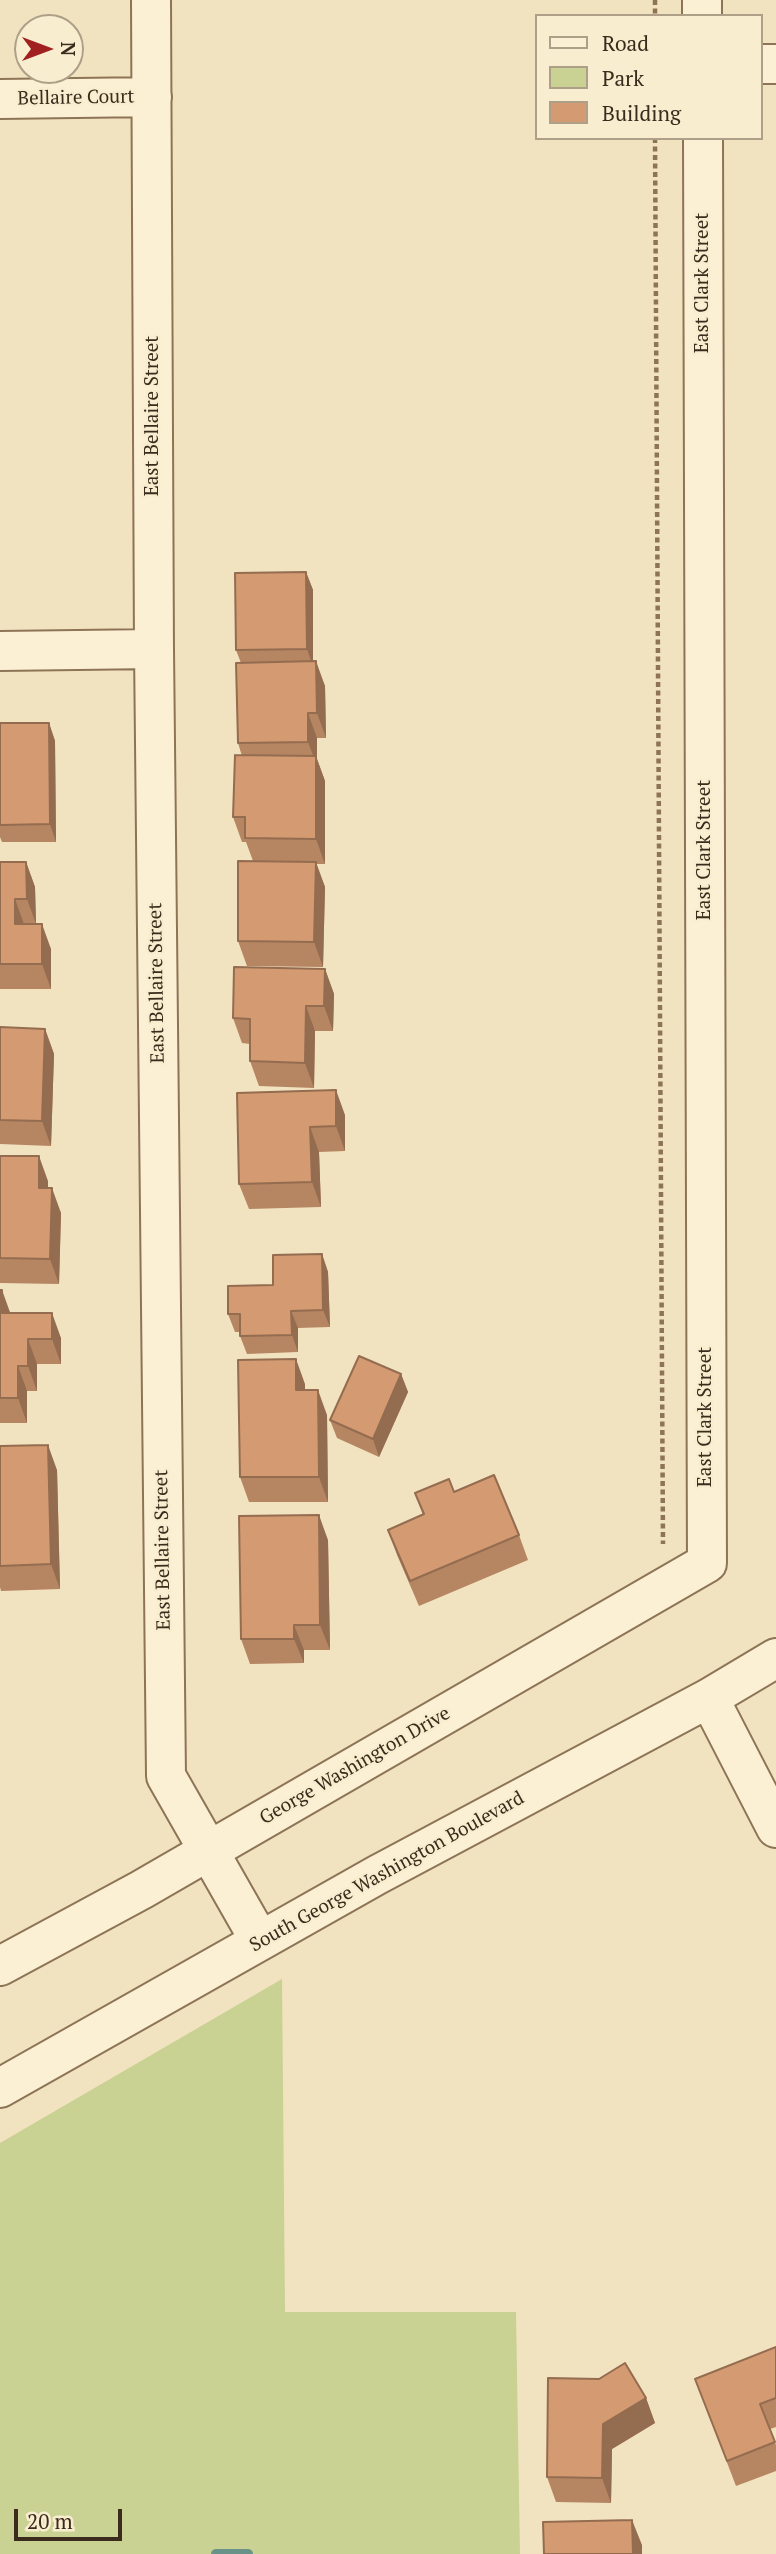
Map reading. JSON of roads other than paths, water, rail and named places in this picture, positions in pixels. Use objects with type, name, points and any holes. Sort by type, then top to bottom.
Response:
[{"type":"street","name":"East Bellaire Street","points":[[151,0],[154,649],[166,1776],[260,1941]]},
{"type":"street","name":"Bellaire Court","points":[[0,99],[152,97]]},
{"type":"street","name":"East Clark Street","points":[[703,140],[707,1563]]},
{"type":"street","points":[[0,651],[154,649]]},
{"type":"street","name":"George Washington Drive","points":[[0,1966],[209,1851],[707,1563]]},
{"type":"street","name":"South George Washington Boulevard","points":[[0,2088],[377,1875],[709,1698],[776,1658]]},
{"type":"street","points":[[709,1698],[776,1828]]},
{"type":"waterway","points":[[216,2554],[248,2554]]}]
